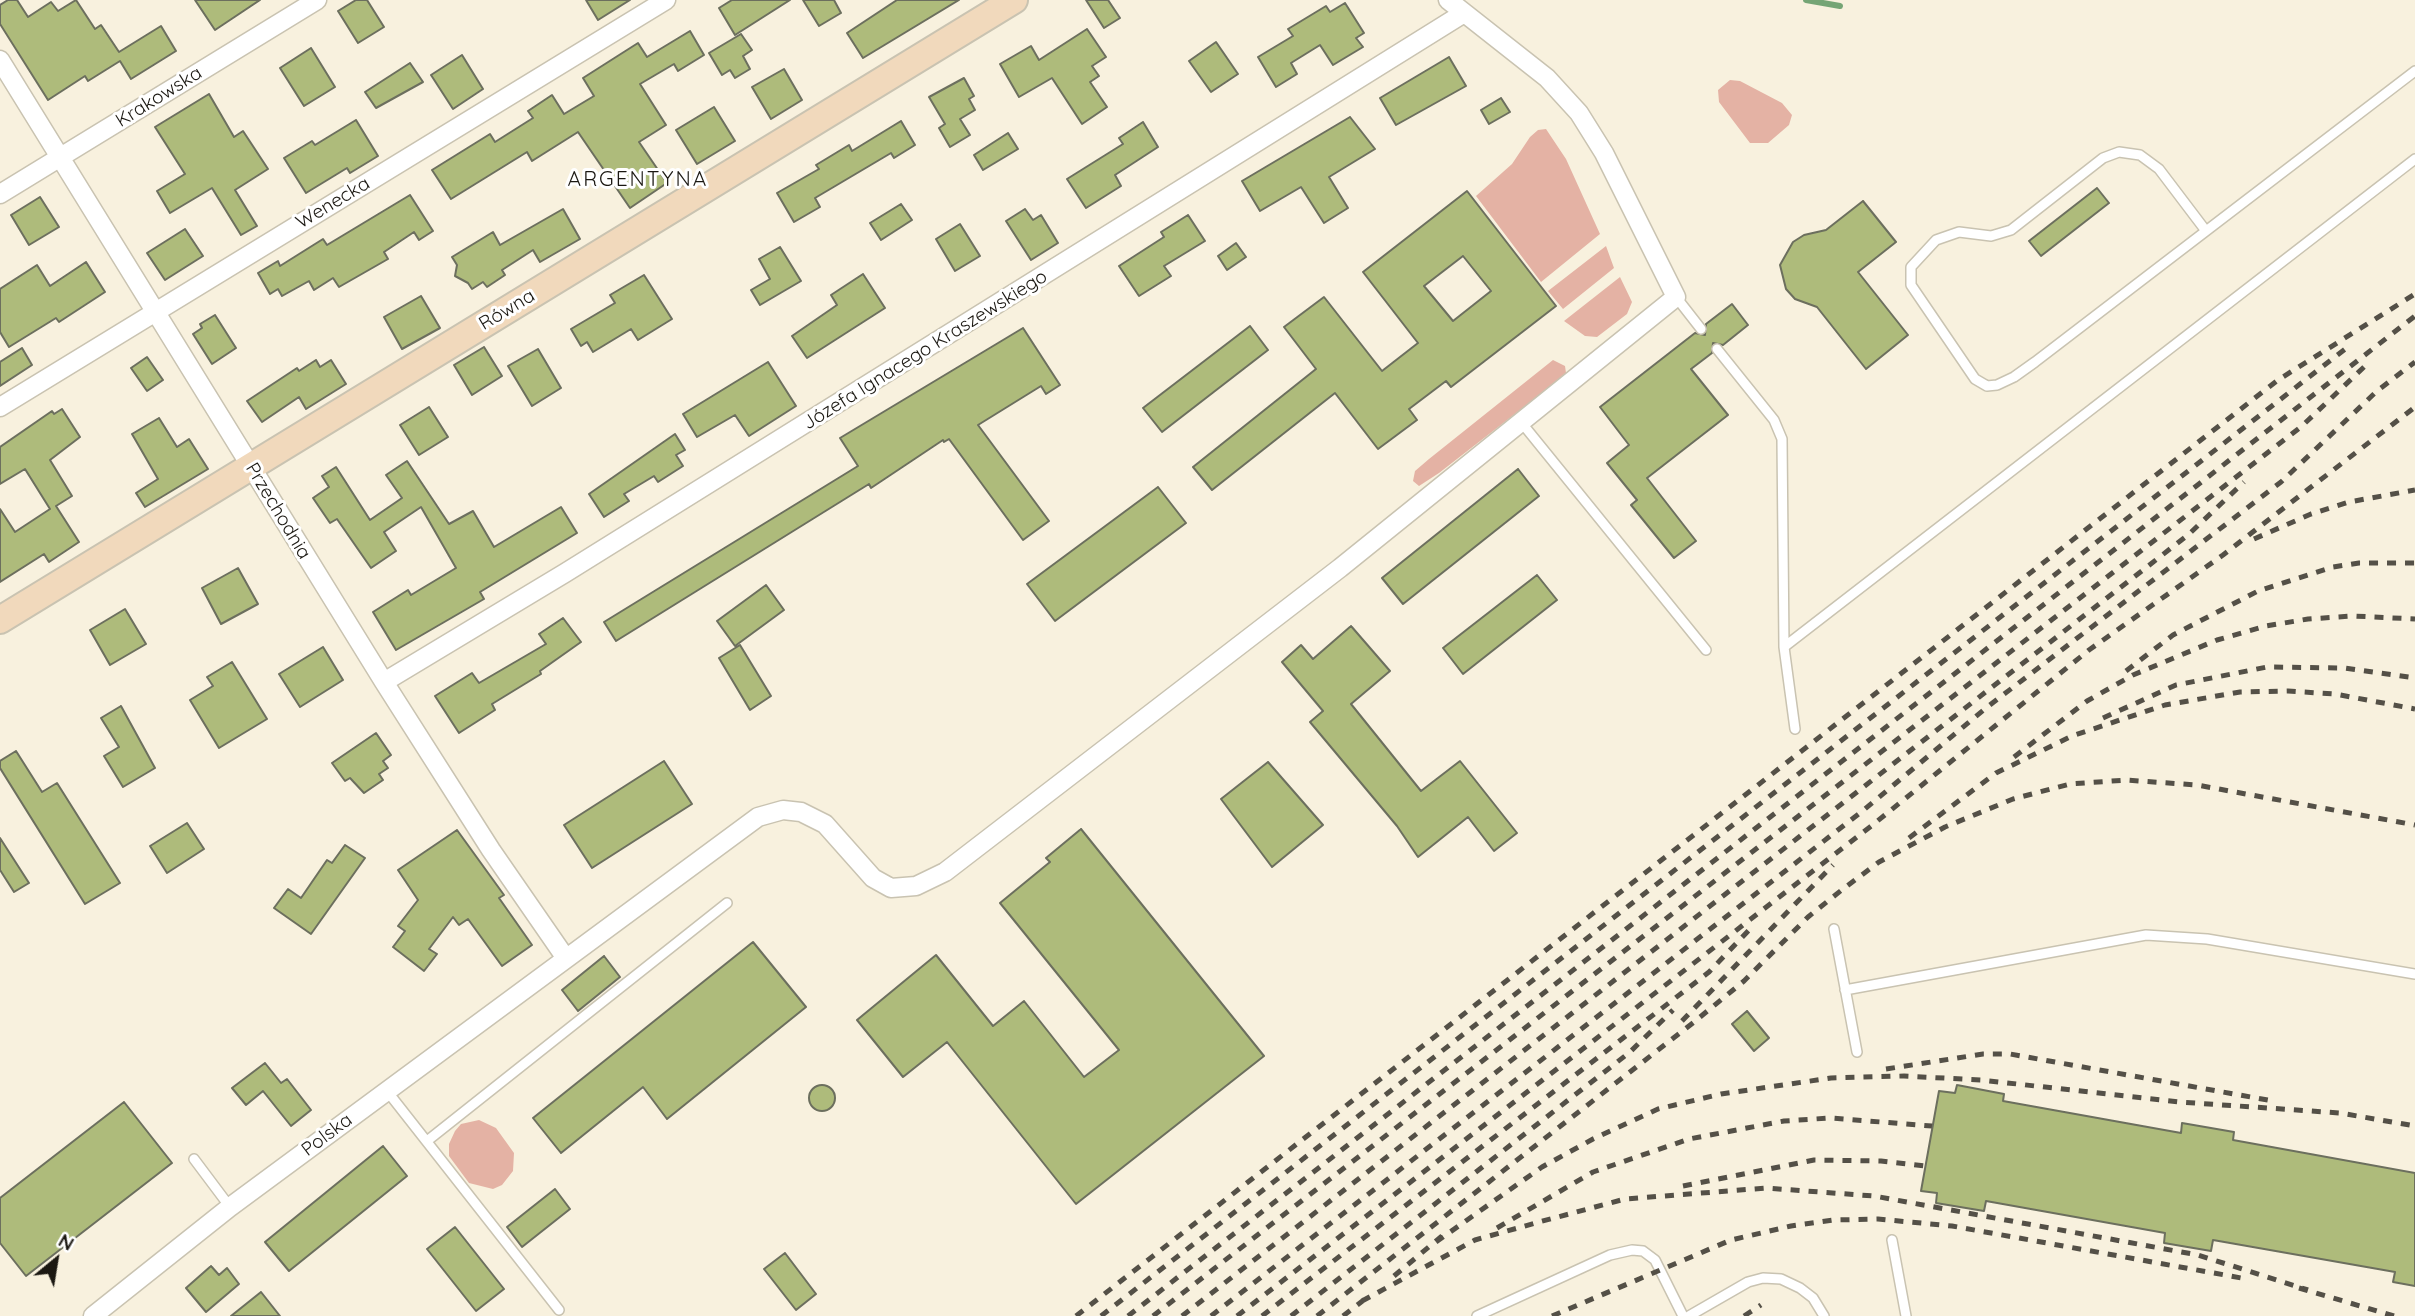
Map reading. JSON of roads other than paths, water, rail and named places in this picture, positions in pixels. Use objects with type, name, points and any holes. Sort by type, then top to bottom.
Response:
[{"type":"street","name":"Krakowska","points":[[0,194],[317,0]]},
{"type":"street","name":"Wenecka","points":[[0,407],[666,0]]},
{"type":"street","name":"Równa","points":[[0,620],[1014,0]]},
{"type":"street","points":[[1448,0],[1547,78],[1579,113],[1604,153],[1676,297]]},
{"type":"street","name":"Józefa Ignacego Kraszewskiego","points":[[384,682],[577,566],[1464,13]]},
{"type":"street","name":"Przechodnia","points":[[0,60],[384,682],[491,850],[565,957]]},
{"type":"street","name":"Polska","points":[[93,1316],[230,1207],[758,817],[783,810],[801,812],[825,824],[873,878],[891,888],[916,886],[945,872],[1340,568],[1676,297]]},
{"type":"lane","points":[[2206,231],[2150,161],[2140,155],[2119,152],[2103,158],[2011,230],[1991,236],[1959,232],[1936,240],[1911,267],[1911,285],[1975,379],[1987,386],[1997,385],[2014,377],[2206,231],[2415,71]]},
{"type":"lane","points":[[1784,647],[2415,159]]},
{"type":"lane","points":[[1676,297],[1701,329]]},
{"type":"lane","points":[[1717,349],[1774,421],[1782,439],[1784,647],[1795,729]]},
{"type":"lane","points":[[1521,422],[1706,650]]},
{"type":"lane","points":[[427,1141],[727,903]]},
{"type":"lane","points":[[1834,929],[1857,1052]]},
{"type":"lane","points":[[1845,990],[2146,934],[2207,939],[2415,974]]},
{"type":"lane","points":[[387,1090],[559,1310]]},
{"type":"lane","points":[[194,1159],[230,1207]]},
{"type":"lane","points":[[1892,1240],[1906,1316]]},
{"type":"lane","points":[[1477,1316],[1611,1255],[1632,1250],[1643,1251],[1655,1260],[1683,1316]]},
{"type":"lane","points":[[1689,1316],[1748,1282],[1763,1278],[1781,1279],[1800,1288],[1813,1298],[1824,1316]]},
{"type":"waterway","points":[[1806,0],[1840,6]]},
{"type":"railway","points":[[1076,1316],[2278,380],[2415,294]]},
{"type":"railway","points":[[1128,1316],[2415,316]]},
{"type":"railway","points":[[1101,1316],[2349,346]]},
{"type":"railway","points":[[1211,1316],[1860,813],[1986,708],[2281,482],[2377,391],[2415,362]]},
{"type":"railway","points":[[1153,1316],[2302,426],[2365,366]]},
{"type":"railway","points":[[1237,1316],[1870,827],[2089,650],[2223,555],[2415,407]]},
{"type":"railway","points":[[1182,1316],[2188,535],[2244,482]]},
{"type":"railway","points":[[2254,539],[2311,514],[2349,502],[2415,490]]},
{"type":"railway","points":[[2126,671],[2173,635],[2258,591],[2333,567],[2359,563],[2415,563]]},
{"type":"railway","points":[[2014,757],[2087,701],[2133,675],[2217,640],[2266,626],[2308,619],[2353,616],[2415,619]]},
{"type":"railway","points":[[2103,718],[2176,685],[2267,667],[2344,668],[2415,678]]},
{"type":"railway","points":[[1909,838],[1996,773],[2072,736],[2165,705],[2240,692],[2288,691],[2335,694],[2415,709]]},
{"type":"railway","points":[[1317,1316],[1694,1022],[1744,981],[1808,917],[1843,889],[1879,862],[1945,827],[2013,799],[2070,784],[2126,780],[2197,785],[2415,825]]},
{"type":"railway","points":[[1682,1021],[1833,865]]},
{"type":"railway","points":[[1262,1316],[1709,972],[1752,927]]},
{"type":"railway","points":[[1291,1316],[1630,1052],[1673,1010]]},
{"type":"railway","points":[[1886,1069],[1983,1054],[2010,1054],[2273,1101]]},
{"type":"railway","points":[[1436,1242],[1542,1167],[1593,1139],[1658,1109],[1721,1094],[1831,1078],[1904,1076],[1981,1080],[2180,1102],[2340,1113],[2415,1126]]},
{"type":"railway","points":[[1497,1228],[1593,1172],[1689,1139],[1784,1121],[1830,1118],[1932,1126]]},
{"type":"railway","points":[[1683,1186],[1814,1160],[1881,1161],[1925,1166]]},
{"type":"railway","points":[[1362,1301],[1475,1240],[1539,1222],[1625,1199],[1766,1188],[1874,1196],[2198,1255],[2308,1290]]},
{"type":"railway","points":[[1552,1316],[1731,1240],[1791,1226],[1834,1220],[1878,1219],[1952,1226],[2247,1279]]},
{"type":"railway","points":[[1394,1276],[1442,1236]]},
{"type":"railway","points":[[2299,1288],[2394,1316]]},
{"type":"railway","points":[[1343,1316],[1369,1296]]},
{"type":"railway","points":[[1744,1316],[1761,1305]]},
{"type":"district","name":"ARGENTYNA","points":[[638,180]]}]
